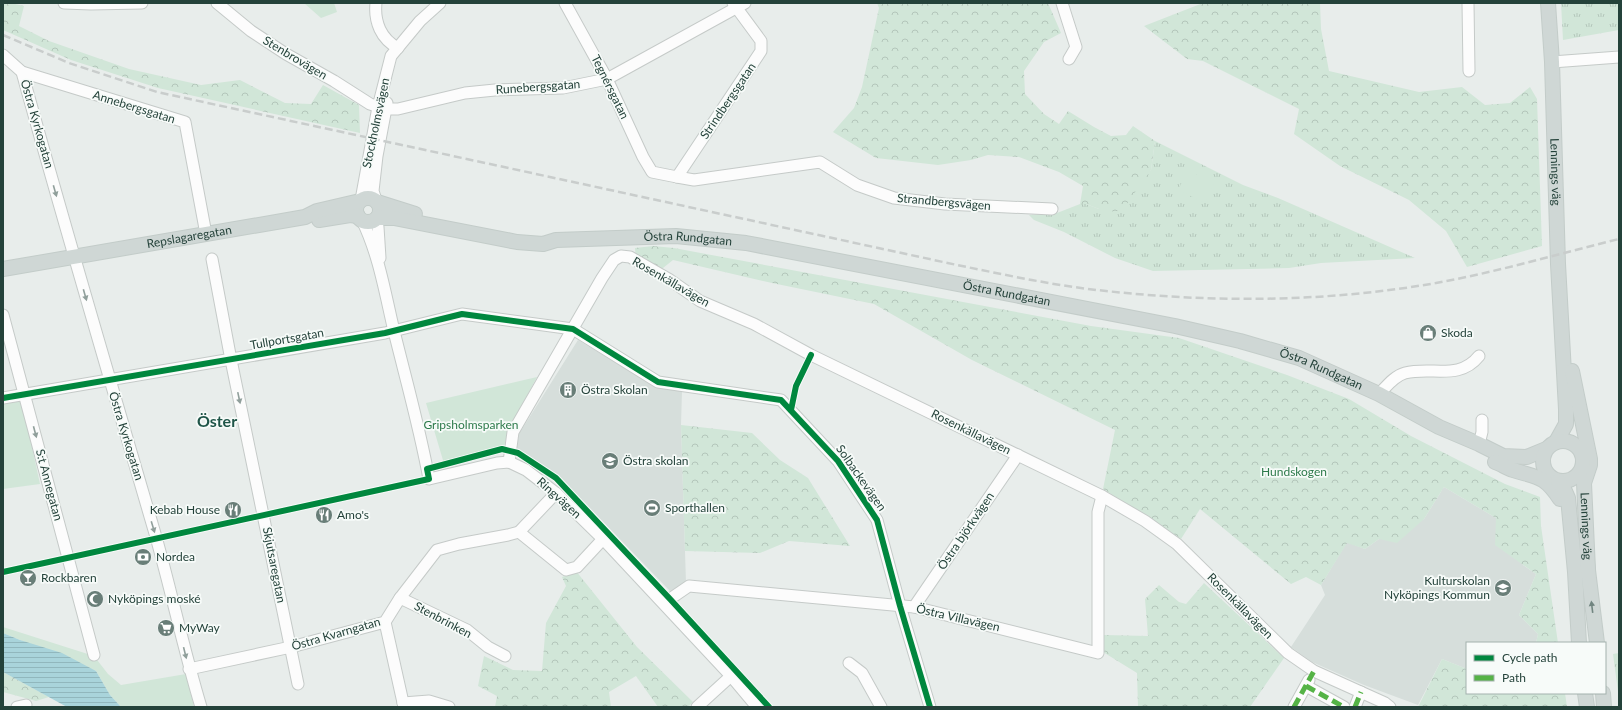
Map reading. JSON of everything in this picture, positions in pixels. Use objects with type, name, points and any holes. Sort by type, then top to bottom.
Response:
[{"type":"main road","name":"Lennings väg","points":[[1548,3],[1552,62],[1554,180],[1566,409],[1566,424],[1551,445]]},
{"type":"main road","points":[[367,198],[377,201],[380,212],[368,218],[356,208],[360,201],[367,198]]},
{"type":"main road","name":"Repslagaregatan","points":[[3,269],[305,217],[318,211],[360,201]]},
{"type":"main road","name":"Östra Rundgatan","points":[[377,201],[424,216],[493,229],[542,236],[556,240]]},
{"type":"main road","name":"Repslagaregatan","points":[[305,217],[319,220],[350,215],[368,218]]},
{"type":"main road","name":"Östra Rundgatan","points":[[368,218],[394,218],[517,242],[543,244],[556,240],[676,236],[746,243],[799,253],[1175,326],[1240,341],[1299,358],[1378,394],[1439,427],[1503,456],[1527,457],[1551,445]]},
{"type":"main road","name":"Repslagaregatan","points":[[3,275],[74,257]]},
{"type":"main road","name":"Lennings väg","points":[[1563,341],[1581,451]]},
{"type":"main road","name":"Lennings väg","points":[[1563,341],[1572,374],[1590,459],[1590,465],[1584,483],[1579,642]]},
{"type":"main road","points":[[1479,444],[1499,450],[1526,450],[1547,438],[1555,429],[1559,420],[1561,409],[1560,374],[1563,341]]},
{"type":"main road","name":"Östra Rundgatan","points":[[1439,427],[1462,446],[1495,462],[1537,467],[1552,477]]},
{"type":"main road","points":[[1567,441],[1577,445],[1581,451],[1583,464],[1581,470],[1577,476],[1571,480],[1552,477],[1543,465],[1543,456],[1551,445],[1567,441]]},
{"type":"main road","points":[[1495,462],[1513,470],[1536,475],[1554,490],[1560,499],[1581,571]]},
{"type":"main road","name":"Lennings väg","points":[[1577,476],[1576,488],[1581,571]]},
{"type":"main road","name":"Lennings väg","points":[[1552,477],[1564,489],[1568,498],[1581,571],[1597,642]]},
{"type":"main road","points":[[1585,694],[1587,707]]},
{"type":"main road","points":[[1603,694],[1604,707]]},
{"type":"street","points":[[64,3],[142,3]]},
{"type":"street","name":"Stenbrovägen","points":[[217,3],[251,31],[286,54],[334,81],[370,104],[382,108]]},
{"type":"street","points":[[376,3],[377,20],[381,33],[391,44],[398,48],[420,21],[440,3]]},
{"type":"street","points":[[1062,3],[1076,47],[1069,59]]},
{"type":"street","points":[[1468,3],[1469,71]]},
{"type":"street","name":"Tegnérsgatan","points":[[568,4],[607,79],[652,172],[677,177]]},
{"type":"street","name":"Runebergsgatan","points":[[382,108],[398,109],[466,93],[495,90],[564,88],[607,79],[738,5]]},
{"type":"street","name":"Strindbergsgatan","points":[[677,177],[761,51],[761,41],[738,5]]},
{"type":"street","name":"Stockholmsvägen","points":[[360,201],[382,108],[398,57],[398,48]]},
{"type":"street","name":"Annebergsgatan","points":[[3,55],[22,72],[185,122],[206,234]]},
{"type":"street","points":[[1552,62],[1619,56]]},
{"type":"street","name":"Östra Kyrkogatan","points":[[22,72],[156,540],[189,669],[202,707]]},
{"type":"street","name":"Stockholmsvägen","points":[[377,201],[373,191],[382,108]]},
{"type":"street","name":"Strandbergsvägen","points":[[677,177],[694,180],[820,162],[857,185],[894,198],[945,204],[1052,208]]},
{"type":"street","points":[[368,218],[378,227],[381,272],[394,331],[413,401],[429,479],[497,463],[509,462]]},
{"type":"street","name":"Rosenkällavägen","points":[[509,462],[512,432],[602,278],[614,260],[621,256],[630,257],[670,280],[700,302],[754,324],[811,355],[1102,496],[1145,521],[1177,544],[1288,653],[1314,671],[1385,703],[1390,707]]},
{"type":"street","name":"Skjutsaregatan","points":[[212,258],[231,360],[265,516],[298,684]]},
{"type":"street","name":"Tullportsgatan","points":[[3,398],[394,331],[462,314],[573,329]]},
{"type":"street","name":"S:t Annegatan","points":[[3,315],[94,655]]},
{"type":"street","name":"Solbackevägen","points":[[573,329],[658,382],[781,400],[838,461],[877,520],[900,606],[930,707]]},
{"type":"street","points":[[1378,394],[1396,377],[1405,373],[1459,371],[1472,364],[1479,356]]},
{"type":"street","points":[[1479,444],[1482,432],[1482,420]]},
{"type":"street","name":"Östra björkvägen","points":[[914,607],[1018,455]]},
{"type":"street","name":"Ringvägen","points":[[509,462],[526,470],[556,494],[603,539],[665,604],[731,676],[757,707]]},
{"type":"street","points":[[556,494],[519,532],[566,570],[577,567],[603,539]]},
{"type":"street","name":"Östra Villavägen","points":[[665,604],[689,586],[914,607],[1098,652],[1098,512],[1102,496]]},
{"type":"street","name":"Östra Kvarngatan","points":[[189,669],[290,647],[385,622],[400,598],[437,550],[459,544],[508,536],[519,532]]},
{"type":"street","name":"Stenbrinken","points":[[400,598],[467,630],[488,648],[504,656]]},
{"type":"street","points":[[385,622],[403,705],[429,701],[449,707]]},
{"type":"street","points":[[849,663],[862,673],[881,707]]},
{"type":"street","points":[[1294,707],[1314,671]]},
{"type":"street","points":[[697,707],[731,676]]},
{"type":"street","points":[[1306,686],[1344,707]]},
{"type":"street","points":[[1355,707],[1361,692]]},
{"type":"shaded area","name":"Östra skolan","points":[[578,340],[655,386],[682,391],[681,425],[686,583],[672,593],[557,474],[517,448],[519,434]]},
{"type":"shaded area","points":[[1444,487],[1496,518],[1523,565],[1536,574],[1519,615],[1538,634],[1536,642],[1466,642],[1466,669],[1442,659],[1418,705],[1364,685],[1312,662],[1291,647],[1325,595],[1321,585],[1347,542],[1365,549],[1379,539],[1424,519]]},
{"type":"green space","points":[[3,3],[24,6],[19,26],[49,41],[129,69],[201,85],[240,80],[285,103],[311,104],[323,85],[359,105],[360,133],[158,88],[71,60],[3,30]]},
{"type":"green space","points":[[304,3],[334,3],[337,12],[321,18]]},
{"type":"green space","points":[[877,3],[1048,3],[1061,33],[1044,42],[1024,71],[1025,94],[1044,114],[1059,124],[1068,111],[1111,136],[1126,135],[1133,126],[1155,141],[1151,170],[1126,205],[1116,212],[1099,209],[1086,204],[1080,204],[1083,186],[1059,172],[1019,157],[988,155],[971,160],[938,165],[876,158],[833,132],[854,108],[862,87],[879,8]]},
{"type":"green space","points":[[1203,3],[1320,3],[1321,29],[1329,71],[1419,92],[1462,87],[1485,105],[1510,103],[1530,87],[1537,99],[1542,246],[1467,267],[1446,231],[1409,200],[1340,166],[1294,134],[1299,109],[1203,61],[1187,59],[1144,26]]},
{"type":"green space","points":[[1561,3],[1619,3],[1619,30],[1563,40]]},
{"type":"green space","points":[[1155,141],[1243,185],[1278,198],[1415,258],[1321,263],[1289,268],[1153,271],[1115,258],[1064,232],[1034,220],[1029,215],[1057,213],[1080,204],[1086,204],[1099,209],[1151,170]]},
{"type":"green space","points":[[1188,170],[1214,183],[1205,203],[1178,190]]},
{"type":"green space","name":"Hundskogen","points":[[653,246],[674,248],[1091,326],[1179,338],[1287,375],[1349,399],[1411,436],[1505,484],[1540,497],[1541,526],[1558,642],[1536,642],[1538,634],[1519,615],[1536,574],[1495,545],[1496,518],[1444,487],[1424,519],[1397,543],[1379,539],[1365,549],[1347,543],[1321,585],[1306,577],[1291,584],[1200,509],[1181,539],[1103,489],[1115,430],[972,360],[874,304],[772,283],[673,260],[658,272],[636,262],[635,248]]},
{"type":"green space","name":"Gripsholmsparken","points":[[537,377],[508,431],[503,451],[445,467],[426,403]]},
{"type":"green space","points":[[22,401],[40,484],[3,489],[3,404]]},
{"type":"green space","points":[[681,425],[752,433],[780,460],[808,478],[850,546],[789,541],[760,553],[685,551]]},
{"type":"green space","points":[[576,571],[637,647],[693,702],[688,707],[658,707],[636,676],[609,692],[611,707],[495,707],[497,696],[478,686],[484,656],[513,670],[542,671],[546,623],[566,586],[562,577]]},
{"type":"green space","points":[[1204,583],[1284,658],[1250,707],[1138,707],[1137,673],[1103,652],[1104,635],[1148,636],[1145,599],[1159,585],[1179,602],[1186,604]]},
{"type":"green space","points":[[3,627],[94,656],[108,674],[121,685],[186,674],[194,707],[121,707],[110,695],[96,671],[3,633]]},
{"type":"green space","points":[[1619,653],[1619,699],[1613,654]]},
{"type":"green space","points":[[1442,659],[1466,669],[1466,694],[1565,694],[1567,707],[1418,707]]},
{"type":"green space","points":[[3,672],[49,697],[36,701],[3,692]]},
{"type":"water","points":[[3,633],[62,653],[96,671],[110,695],[121,707],[67,707],[3,672]]},
{"type":"railway","points":[[3,35],[69,63],[157,92],[957,265],[1031,280],[1087,289],[1147,295],[1230,299],[1271,299],[1354,294],[1459,279],[1619,239]]},
{"type":"marked path","points":[[1294,707],[1314,671]]},
{"type":"marked path","points":[[1306,686],[1344,707]]},
{"type":"marked path","points":[[1355,707],[1361,692]]},
{"type":"cycle path","points":[[3,398],[385,333],[462,314],[573,329],[658,382],[781,400],[838,461],[877,520],[900,606],[930,707]]},
{"type":"cycle path","points":[[791,410],[796,386],[811,355]]},
{"type":"cycle path","points":[[3,572],[429,479],[427,469],[502,449],[518,453],[556,478],[769,707]]},
{"type":"place","name":"Skoda","points":[[1428,333]]},
{"type":"place","name":"Östra Skolan","points":[[568,390]]},
{"type":"place","name":"Östra skolan","points":[[610,461]]},
{"type":"place","name":"Sporthallen","points":[[652,508]]},
{"type":"place","name":"Kebab House","points":[[233,510]]},
{"type":"place","name":"Amo's","points":[[324,515]]},
{"type":"place","name":"Nordea","points":[[143,557]]},
{"type":"place","name":"Rockbaren","points":[[28,578]]},
{"type":"place","name":"Kulturskolan Nyköpings Kommun","points":[[1503,588]]},
{"type":"place","name":"Nyköpings moské","points":[[95,599]]},
{"type":"place","name":"MyWay","points":[[166,628]]},
{"type":"district","name":"Öster","points":[[217,421]]}]
